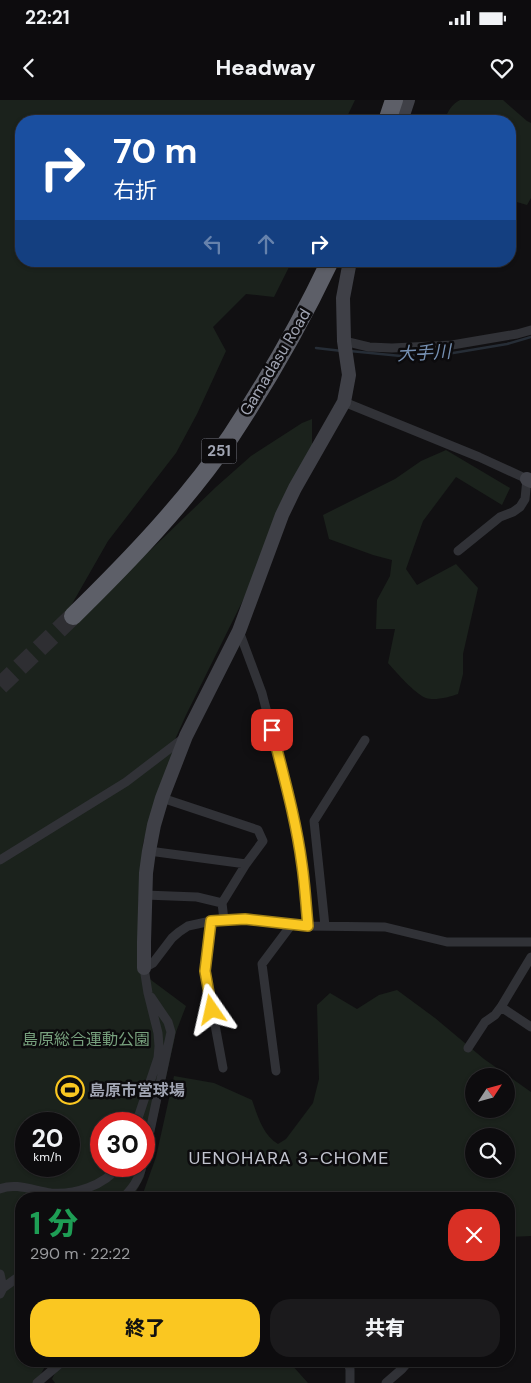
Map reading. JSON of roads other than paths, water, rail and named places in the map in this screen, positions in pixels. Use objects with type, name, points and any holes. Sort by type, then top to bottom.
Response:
[{"type":"highway","points":[[389,115],[394,100]]},
{"type":"highway","name":"Gamadasu Road","points":[[73,616],[149,539],[230,437],[278,362],[327,267]]},
{"type":"street","points":[[403,115],[408,100]]},
{"type":"street","points":[[140,1112],[158,1058],[159,1046],[144,968],[145,895],[149,851],[154,825],[162,798],[186,736],[240,631],[282,515],[295,488],[344,402],[349,375],[345,348],[343,298],[349,267]]},
{"type":"street","points":[[345,348],[452,345],[531,330]]},
{"type":"street","points":[[344,402],[479,457],[529,480],[525,498],[520,507],[500,517],[458,551]]},
{"type":"street","points":[[240,631],[262,693],[290,802],[302,865],[308,926]]},
{"type":"street","points":[[0,860],[126,782],[186,736]]},
{"type":"street","points":[[325,926],[314,821],[365,740]]},
{"type":"street","points":[[162,798],[258,830],[263,841],[222,903],[224,920]]},
{"type":"street","points":[[149,851],[246,864]]},
{"type":"street","points":[[145,895],[197,897],[222,903]]},
{"type":"street","points":[[144,968],[153,963],[172,938],[188,926],[224,920],[245,919],[308,926],[385,927],[447,942],[531,942]]},
{"type":"street","points":[[211,921],[205,971],[223,1068]]},
{"type":"street","points":[[276,1071],[262,964],[292,924]]},
{"type":"street","points":[[468,1048],[485,1022],[501,1007],[531,957]]},
{"type":"street","points":[[148,993],[168,1022],[172,1032],[154,1112]]},
{"type":"street","points":[[501,1007],[531,1027]]},
{"type":"street","points":[[70,1192],[96,1184],[108,1177]]},
{"type":"street","points":[[128,1192],[139,1177]]},
{"type":"street","points":[[0,1189],[5,1186],[46,1192]]},
{"type":"street","points":[[0,1274],[2,1291],[15,1282]]},
{"type":"street","points":[[39,1382],[56,1367]]},
{"type":"street","points":[[349,1367],[350,1383]]},
{"type":"street","points":[[386,1383],[403,1367]]},
{"type":"waterway","name":"大手川","points":[[350,351],[401,356],[453,353],[507,344],[531,337]]},
{"type":"waterway","name":"大手川","points":[[316,348],[342,351]]},
{"type":"tunnel","points":[[0,686],[73,616]]},
{"type":"place","name":"島原市営球場","points":[[70,1090]]},
{"type":"district","name":"UENOHARA 3-CHOME","points":[[289,1158]]},
{"type":"park label","name":"島原総合運動公園","points":[[86,1039]]}]
